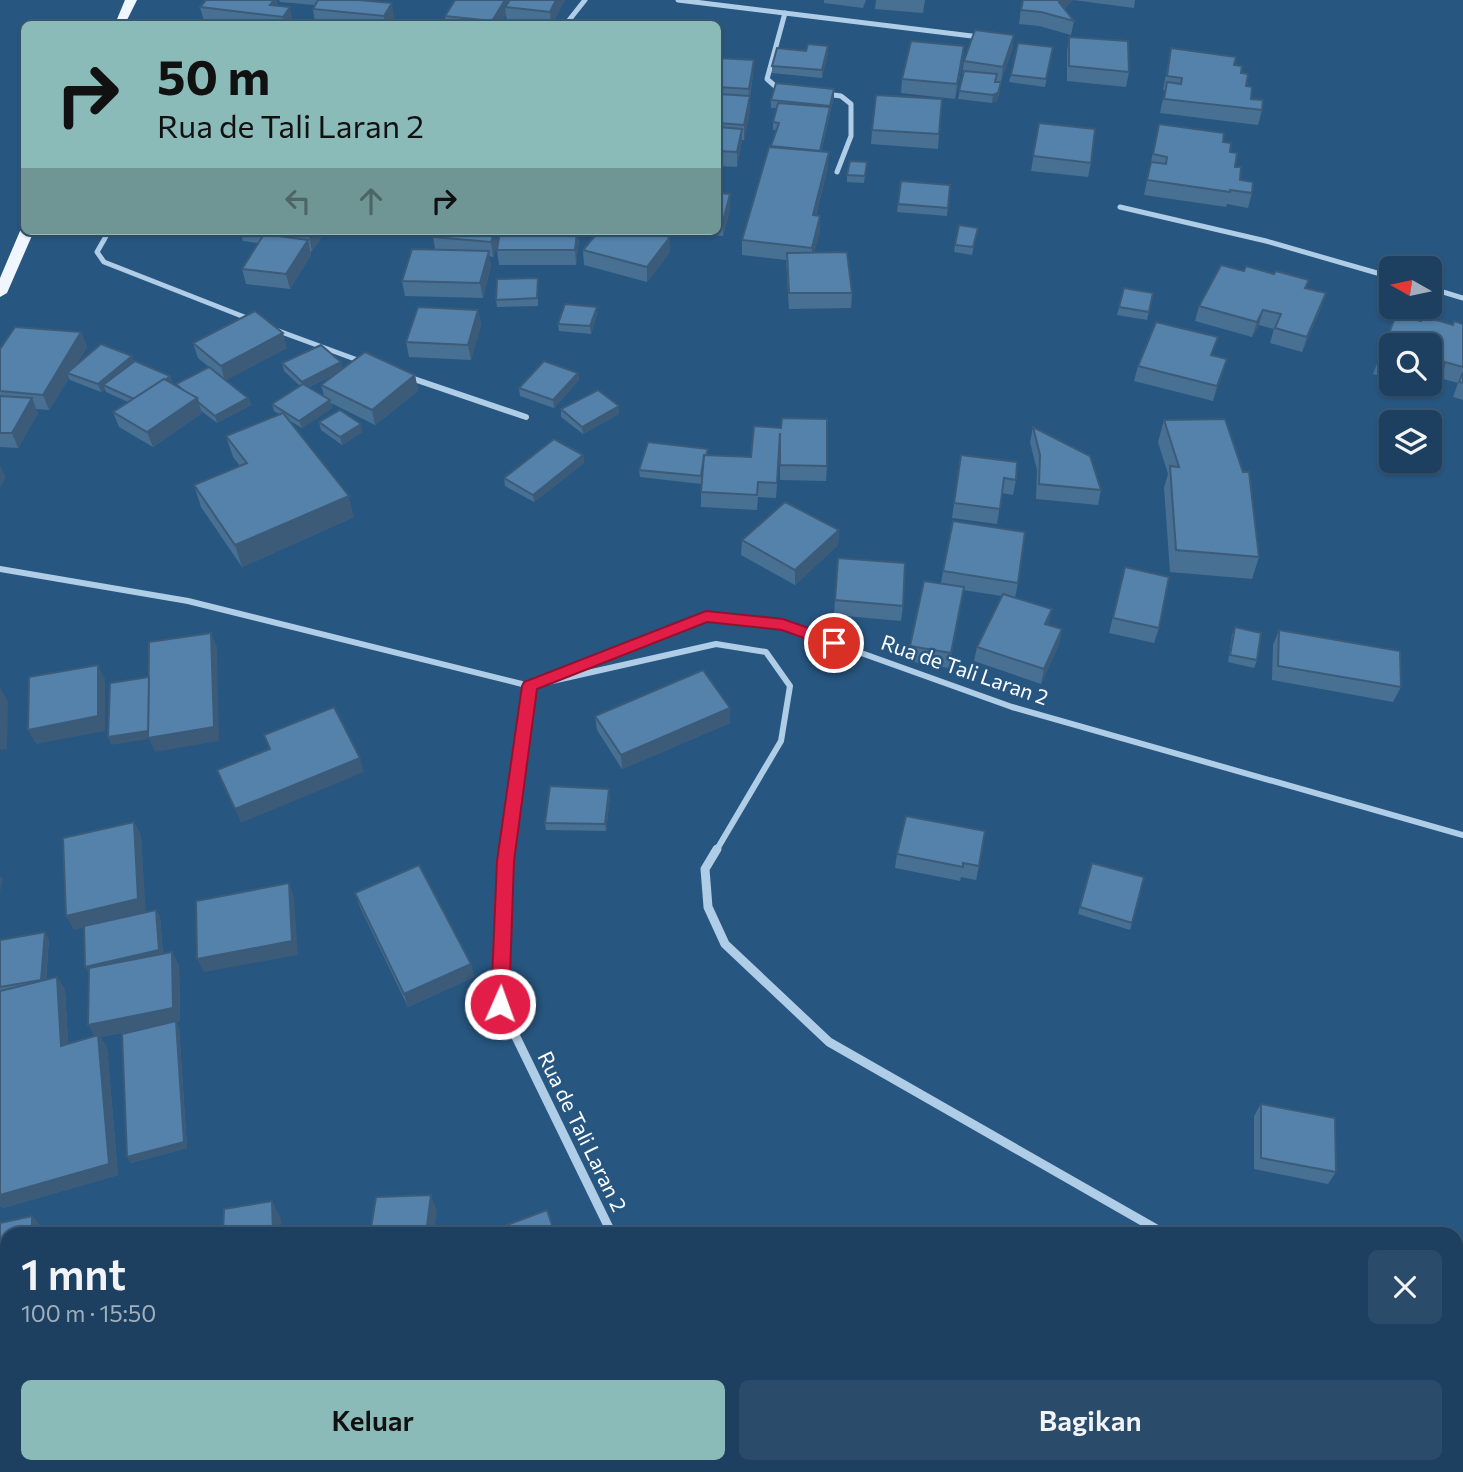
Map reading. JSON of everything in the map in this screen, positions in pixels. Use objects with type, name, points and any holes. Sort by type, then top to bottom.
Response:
[{"type":"main road","points":[[121,21],[131,0]]},
{"type":"main road","points":[[0,293],[25,235]]},
{"type":"street","points":[[568,21],[585,0]]},
{"type":"street","points":[[678,0],[985,38]]},
{"type":"street","points":[[785,13],[767,79],[775,86],[788,88]]},
{"type":"street","points":[[815,92],[841,96],[851,104],[851,136],[837,172]]},
{"type":"street","points":[[1120,207],[1266,242],[1379,274]]},
{"type":"street","points":[[107,235],[97,252],[104,261],[254,321]]},
{"type":"street","points":[[1442,292],[1463,298]]},
{"type":"street","points":[[267,326],[371,365]]},
{"type":"street","points":[[397,373],[526,417]]},
{"type":"street","points":[[0,569],[188,601],[530,686],[716,645],[766,652],[790,686],[780,741],[705,869],[708,907],[725,944],[829,1042],[1153,1227]]},
{"type":"street","name":"Rua de Tali Laran 2","points":[[609,1227],[500,1004],[505,861],[530,686],[706,617],[783,625],[1012,708],[1463,835]]},
{"type":"building","points":[[206,0],[274,0],[270,5],[290,7],[283,17],[200,7]]},
{"type":"building","points":[[318,0],[392,3],[384,16],[313,9]]},
{"type":"building","points":[[455,0],[505,0],[492,21],[445,16]]},
{"type":"building","points":[[510,0],[556,0],[550,12],[505,7]]},
{"type":"building","points":[[1023,0],[1061,0],[1059,2],[1074,21],[1041,12],[1021,10]]},
{"type":"building","points":[[975,30],[1014,35],[1003,67],[964,61]]},
{"type":"building","points":[[1069,37],[1128,41],[1129,72],[1069,66]]},
{"type":"building","points":[[911,41],[964,46],[957,84],[902,79]]},
{"type":"building","points":[[1018,43],[1053,47],[1046,79],[1011,75]]},
{"type":"building","points":[[808,44],[828,46],[822,70],[772,66],[777,48],[806,51]]},
{"type":"building","points":[[1171,48],[1236,57],[1234,65],[1242,66],[1241,73],[1248,74],[1246,86],[1252,87],[1251,99],[1263,100],[1262,110],[1164,99],[1167,82],[1181,84],[1182,78],[1167,76]]},
{"type":"building","points":[[721,58],[754,60],[749,89],[721,87]]},
{"type":"building","points":[[964,71],[997,74],[995,82],[1001,82],[998,93],[993,95],[959,91]]},
{"type":"building","points":[[776,83],[834,89],[830,106],[771,100]]},
{"type":"building","points":[[721,94],[750,96],[744,125],[721,123]]},
{"type":"building","points":[[876,95],[942,99],[939,134],[872,130]]},
{"type":"building","points":[[778,103],[830,107],[820,151],[771,146],[779,123],[773,122]]},
{"type":"building","points":[[1039,123],[1095,129],[1091,163],[1033,156]]},
{"type":"building","points":[[1159,124],[1224,133],[1223,142],[1231,143],[1230,152],[1237,153],[1235,167],[1241,167],[1240,180],[1253,182],[1252,193],[1147,180],[1151,162],[1166,164],[1167,157],[1153,154]]},
{"type":"building","points":[[721,127],[742,129],[737,152],[721,151]]},
{"type":"building","points":[[769,147],[829,152],[813,215],[820,216],[812,248],[742,240]]},
{"type":"building","points":[[850,161],[867,162],[865,176],[847,175]]},
{"type":"building","points":[[901,181],[950,185],[948,208],[898,204]]},
{"type":"building","points":[[721,193],[730,194],[723,221]]},
{"type":"building","points":[[959,225],[978,228],[973,247],[955,245]]},
{"type":"building","points":[[263,235],[308,240],[286,274],[242,269]]},
{"type":"building","points":[[434,235],[494,235],[491,242],[433,237]]},
{"type":"building","points":[[499,235],[577,235],[575,250],[497,250]]},
{"type":"building","points":[[596,235],[670,237],[647,267],[583,250]]},
{"type":"building","points":[[412,249],[489,251],[480,283],[402,281]]},
{"type":"building","points":[[847,252],[852,293],[789,293],[787,253]]},
{"type":"building","points":[[1221,265],[1244,271],[1246,266],[1274,274],[1276,271],[1309,280],[1305,288],[1326,293],[1307,337],[1275,328],[1281,314],[1263,310],[1257,322],[1199,306]]},
{"type":"building","points":[[538,278],[537,298],[496,300],[497,279]]},
{"type":"building","points":[[1124,288],[1153,293],[1149,312],[1119,307]]},
{"type":"building","points":[[565,304],[597,307],[590,326],[558,324]]},
{"type":"building","points":[[418,307],[478,310],[468,345],[406,342]]},
{"type":"building","points":[[255,311],[283,333],[221,366],[193,343]]},
{"type":"building","points":[[1394,319],[1433,319],[1453,325],[1454,321],[1463,324],[1463,367],[1445,362],[1442,372],[1442,333],[1389,333]]},
{"type":"building","points":[[1156,322],[1218,337],[1211,355],[1227,359],[1217,386],[1138,366]]},
{"type":"building","points":[[15,327],[81,332],[43,395],[0,391],[0,349]]},
{"type":"building","points":[[101,344],[132,356],[98,384],[67,373]]},
{"type":"building","points":[[321,345],[341,362],[302,382],[282,363]]},
{"type":"building","points":[[365,352],[415,375],[372,410],[321,385]]},
{"type":"building","points":[[135,361],[170,376],[134,399],[103,385]]},
{"type":"building","points":[[544,361],[578,373],[553,400],[519,388]]},
{"type":"building","points":[[209,367],[248,398],[215,416],[198,402],[197,398],[176,384]]},
{"type":"building","points":[[164,379],[197,398],[147,432],[113,412]]},
{"type":"building","points":[[303,384],[330,400],[299,421],[272,404]]},
{"type":"building","points":[[598,390],[619,406],[582,427],[561,409]]},
{"type":"building","points":[[0,396],[32,398],[12,433],[0,433]]},
{"type":"building","points":[[340,410],[361,424],[340,437],[319,422]]},
{"type":"building","points":[[283,413],[349,496],[235,545],[194,485],[247,463],[226,436]]},
{"type":"building","points":[[782,418],[827,419],[827,466],[780,465],[780,433],[777,483],[758,482],[757,495],[701,492],[704,455],[751,457],[754,426],[781,428]]},
{"type":"building","points":[[1225,419],[1243,472],[1249,472],[1259,557],[1176,550],[1170,466],[1179,467],[1164,420]]},
{"type":"building","points":[[1033,427],[1090,456],[1101,490],[1039,484],[1040,455]]},
{"type":"building","points":[[554,439],[583,455],[533,495],[504,478]]},
{"type":"building","points":[[648,442],[708,449],[704,455],[701,476],[639,470]]},
{"type":"building","points":[[961,455],[1017,462],[1016,480],[1004,478],[1000,509],[954,503]]},
{"type":"building","points":[[785,502],[839,530],[795,570],[742,540]]},
{"type":"building","points":[[953,521],[1025,532],[1018,583],[943,571]]},
{"type":"building","points":[[838,558],[905,563],[903,606],[835,600]]},
{"type":"building","points":[[1125,567],[1169,577],[1159,628],[1113,618]]},
{"type":"building","points":[[924,581],[964,587],[951,653],[910,646]]},
{"type":"building","points":[[1003,594],[1052,609],[1045,624],[1062,629],[1044,669],[977,647]]},
{"type":"building","points":[[1235,627],[1261,633],[1257,660],[1230,655]]},
{"type":"building","points":[[1279,630],[1400,651],[1401,687],[1278,666]]},
{"type":"building","points":[[211,633],[214,727],[148,738],[149,642]]},
{"type":"building","points":[[98,665],[98,716],[28,730],[29,677]]},
{"type":"building","points":[[703,670],[730,708],[621,755],[595,716]]},
{"type":"building","points":[[149,677],[148,731],[108,737],[110,683]]},
{"type":"building","points":[[334,707],[360,758],[235,809],[217,770],[270,749],[264,735]]},
{"type":"building","points":[[550,786],[609,789],[605,824],[545,823]]},
{"type":"building","points":[[906,816],[985,831],[979,866],[963,863],[963,867],[897,854]]},
{"type":"building","points":[[134,822],[138,899],[66,916],[63,838]]},
{"type":"building","points":[[1092,863],[1144,877],[1132,923],[1080,907]]},
{"type":"building","points":[[419,865],[471,964],[404,994],[355,893]]},
{"type":"building","points":[[289,883],[292,941],[197,959],[196,901]]},
{"type":"building","points":[[156,910],[159,950],[85,967],[84,926]]},
{"type":"building","points":[[45,932],[41,980],[0,987],[0,940]]},
{"type":"building","points":[[172,952],[173,1008],[88,1025],[89,968]]},
{"type":"building","points":[[57,977],[61,1046],[98,1035],[109,1164],[0,1195],[0,991]]},
{"type":"building","points":[[176,1021],[184,1142],[127,1157],[122,1034]]},
{"type":"building","points":[[1261,1104],[1335,1118],[1336,1172],[1261,1158]]},
{"type":"building","points":[[431,1195],[427,1227],[371,1227],[376,1197]]},
{"type":"building","points":[[272,1201],[273,1227],[223,1227],[224,1209]]},
{"type":"building","points":[[547,1210],[553,1227],[502,1227]]},
{"type":"building","points":[[32,1216],[32,1227],[0,1227],[0,1223]]},
{"type":"route","points":[[500,1004],[505,861],[530,686],[706,617],[783,625],[834,643]]}]
